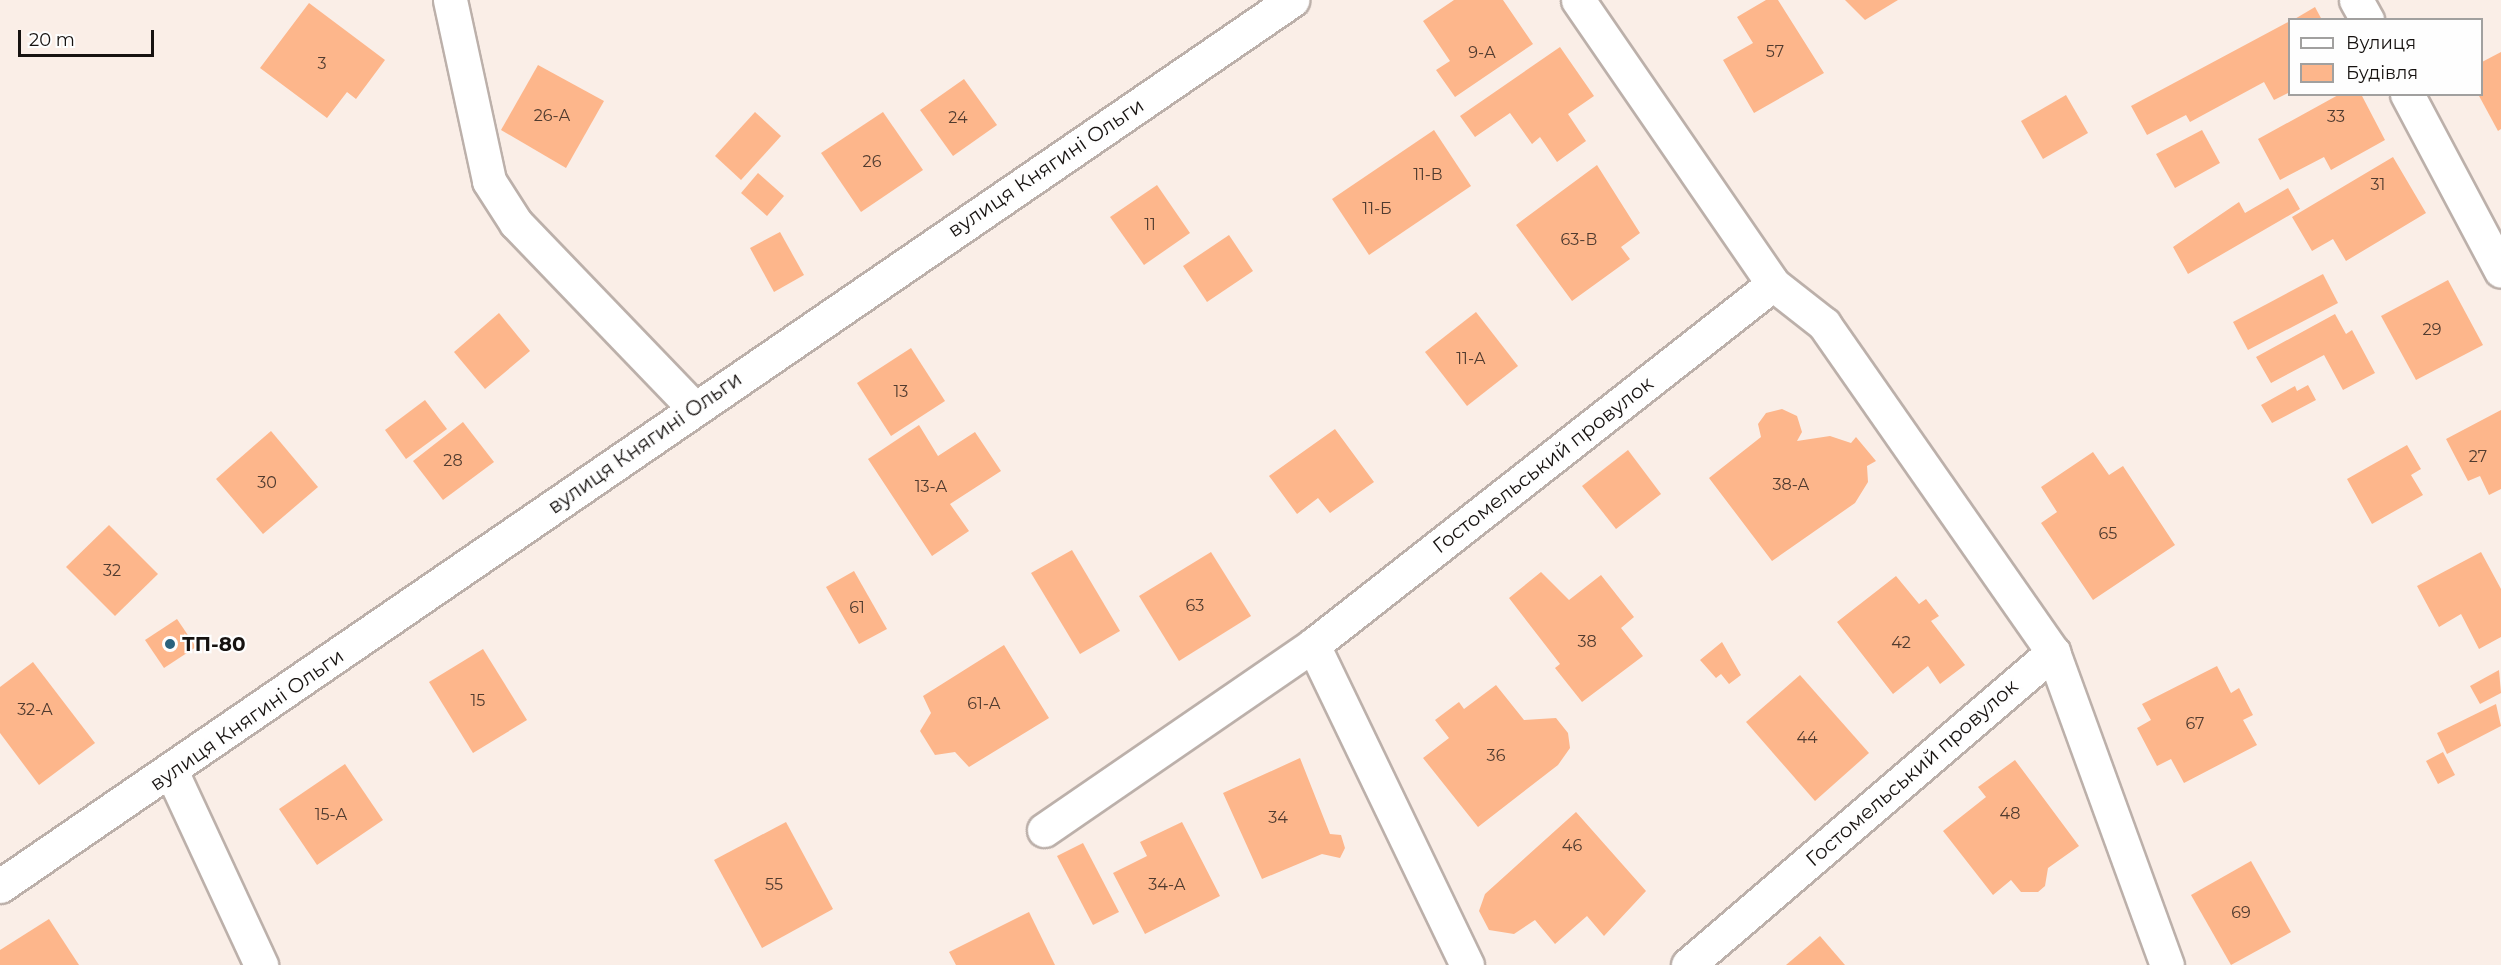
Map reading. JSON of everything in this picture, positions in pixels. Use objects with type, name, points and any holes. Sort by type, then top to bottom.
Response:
[{"type":"street","points":[[450,0],[489,181],[516,223],[694,408]]},
{"type":"street","name":"вулиця Княгині Ольги","points":[[0,886],[172,773],[694,408],[1292,0]]},
{"type":"street","points":[[1578,0],[1773,284],[1824,324],[2054,652],[2167,965]]},
{"type":"street","points":[[2356,0],[2366,18]]},
{"type":"street","points":[[2408,96],[2501,271]]},
{"type":"street","name":"Гостомельський провулок","points":[[1044,830],[1313,645],[1773,284]]},
{"type":"street","points":[[1313,645],[1467,965]]},
{"type":"street","name":"Гостомельський провулок","points":[[1688,965],[2054,652]]},
{"type":"street","points":[[172,773],[261,965]]},
{"type":"building","points":[[1454,0],[1503,0],[1533,44],[1455,97],[1436,70],[1450,61],[1423,21]]},
{"type":"building","points":[[1766,0],[1778,0],[1824,73],[1754,113],[1723,60],[1753,43],[1737,17]]},
{"type":"building","points":[[1845,0],[1898,0],[1865,20]]},
{"type":"building","points":[[309,3],[385,60],[356,99],[347,92],[327,118],[260,68]]},
{"type":"building","points":[[2315,7],[2321,18],[2296,18]]},
{"type":"building","points":[[2288,22],[2288,93],[2274,100],[2264,82],[2190,122],[2186,115],[2147,135],[2131,106]]},
{"type":"building","points":[[1560,47],[1594,96],[1568,114],[1586,141],[1557,162],[1540,137],[1532,144],[1510,113],[1475,137],[1460,116]]},
{"type":"building","points":[[2501,52],[2501,129],[2498,131],[2479,96],[2483,96],[2483,61]]},
{"type":"building","points":[[538,65],[604,101],[566,168],[501,130]]},
{"type":"building","points":[[964,79],[997,125],[953,156],[920,110]]},
{"type":"building","points":[[2066,95],[2088,133],[2043,159],[2021,121]]},
{"type":"building","points":[[2336,96],[2362,96],[2385,140],[2331,170],[2324,157],[2280,180],[2258,139]]},
{"type":"building","points":[[755,112],[781,136],[741,180],[715,156]]},
{"type":"building","points":[[883,112],[923,170],[861,212],[821,153]]},
{"type":"building","points":[[1434,130],[1471,186],[1369,255],[1332,199]]},
{"type":"building","points":[[2202,130],[2220,163],[2175,188],[2156,154]]},
{"type":"building","points":[[2393,157],[2426,213],[2346,261],[2333,239],[2312,251],[2292,217]]},
{"type":"building","points":[[1597,165],[1640,233],[1621,247],[1630,259],[1572,301],[1516,225]]},
{"type":"building","points":[[758,173],[784,196],[767,216],[741,193]]},
{"type":"building","points":[[1157,185],[1190,233],[1144,265],[1110,217]]},
{"type":"building","points":[[2288,188],[2300,209],[2188,274],[2173,247],[2239,202],[2245,213]]},
{"type":"building","points":[[780,232],[804,275],[774,292],[750,248]]},
{"type":"building","points":[[1229,235],[1253,271],[1207,302],[1183,266]]},
{"type":"building","points":[[2323,274],[2338,303],[2248,350],[2233,322]]},
{"type":"building","points":[[2448,280],[2483,345],[2416,380],[2381,316]]},
{"type":"building","points":[[1476,312],[1518,366],[1467,406],[1425,352]]},
{"type":"building","points":[[499,313],[530,351],[485,389],[454,352]]},
{"type":"building","points":[[2335,314],[2346,334],[2352,330],[2375,373],[2343,390],[2324,355],[2271,383],[2256,357]]},
{"type":"building","points":[[911,348],[945,401],[891,436],[857,383]]},
{"type":"building","points":[[2308,385],[2316,400],[2272,423],[2261,405],[2295,386],[2297,391]]},
{"type":"building","points":[[425,400],[447,429],[406,459],[385,430]]},
{"type":"building","points":[[1782,409],[1797,416],[1802,432],[1797,441],[1830,436],[1851,443],[1856,437],[1876,461],[1867,466],[1868,482],[1855,503],[1772,561],[1709,478],[1761,437],[1758,424],[1766,413]]},
{"type":"building","points":[[2501,410],[2501,489],[2489,495],[2480,476],[2468,481],[2446,439]]},
{"type":"building","points":[[463,422],[494,462],[443,500],[413,461]]},
{"type":"building","points":[[919,425],[938,456],[975,432],[1001,471],[950,504],[969,531],[932,556],[868,459]]},
{"type":"building","points":[[1335,429],[1374,482],[1330,513],[1318,498],[1297,514],[1269,476]]},
{"type":"building","points":[[271,431],[318,487],[263,534],[216,479]]},
{"type":"building","points":[[2407,445],[2421,469],[2411,475],[2423,495],[2372,524],[2347,479]]},
{"type":"building","points":[[1628,450],[1661,494],[1616,529],[1582,486]]},
{"type":"building","points":[[2093,452],[2109,475],[2123,466],[2175,545],[2093,600],[2041,523],[2057,512],[2041,487]]},
{"type":"building","points":[[109,525],[158,574],[115,616],[66,567]]},
{"type":"building","points":[[1072,550],[1120,631],[1080,654],[1031,573]]},
{"type":"building","points":[[1211,552],[1251,616],[1179,661],[1139,596]]},
{"type":"building","points":[[2481,552],[2501,589],[2501,637],[2479,649],[2461,614],[2439,627],[2417,586]]},
{"type":"building","points":[[854,571],[887,629],[859,644],[826,587]]},
{"type":"building","points":[[1541,572],[1569,600],[1601,575],[1634,617],[1621,628],[1643,656],[1582,702],[1555,668],[1560,664],[1509,598]]},
{"type":"building","points":[[1896,576],[1919,604],[1926,599],[1939,616],[1931,621],[1965,665],[1940,684],[1928,666],[1893,694],[1837,622]]},
{"type":"building","name":"ТП-80","points":[[177,619],[196,647],[164,668],[145,640]]},
{"type":"building","points":[[1722,642],[1741,675],[1729,684],[1721,674],[1716,678],[1700,660]]},
{"type":"building","points":[[1004,645],[1049,718],[969,767],[955,752],[935,755],[920,731],[931,713],[923,696]]},
{"type":"building","points":[[483,649],[527,720],[473,753],[429,682]]},
{"type":"building","points":[[33,662],[95,743],[39,785],[0,733],[0,687]]},
{"type":"building","points":[[2217,666],[2231,693],[2239,688],[2253,715],[2243,720],[2257,745],[2184,783],[2171,759],[2157,766],[2137,728],[2151,720],[2142,704]]},
{"type":"building","points":[[2499,670],[2501,693],[2480,704],[2470,686]]},
{"type":"building","points":[[1800,675],[1869,753],[1815,801],[1746,722]]},
{"type":"building","points":[[1496,685],[1524,720],[1556,718],[1568,733],[1570,748],[1558,765],[1478,827],[1423,758],[1449,738],[1435,720],[1459,702],[1464,709]]},
{"type":"building","points":[[2496,704],[2501,726],[2447,754],[2437,733]]},
{"type":"building","points":[[2443,752],[2455,775],[2438,784],[2426,761]]},
{"type":"building","points":[[1300,758],[1330,834],[1341,835],[1345,848],[1340,858],[1322,854],[1262,879],[1223,793]]},
{"type":"building","points":[[2015,760],[2079,846],[2048,868],[2045,886],[2038,892],[2021,892],[2011,880],[1993,895],[1943,831],[1986,797],[1978,787]]},
{"type":"building","points":[[345,764],[383,820],[317,865],[279,809]]},
{"type":"building","points":[[1576,812],[1646,891],[1604,936],[1587,916],[1555,944],[1535,920],[1514,934],[1489,930],[1479,911],[1485,894]]},
{"type":"building","points":[[786,822],[833,909],[762,948],[714,860]]},
{"type":"building","points":[[1182,822],[1220,896],[1145,934],[1113,873],[1147,856],[1140,842]]},
{"type":"building","points":[[1083,843],[1119,912],[1093,925],[1057,856]]},
{"type":"building","points":[[2251,861],[2291,932],[2231,965],[2191,895]]},
{"type":"building","points":[[1029,912],[1055,965],[956,965],[949,952]]},
{"type":"building","points":[[49,919],[79,965],[0,965],[0,950]]},
{"type":"building","points":[[1820,936],[1845,965],[1786,965]]},
{"type":"place","name":"ТП-80","points":[[170,644]]}]
